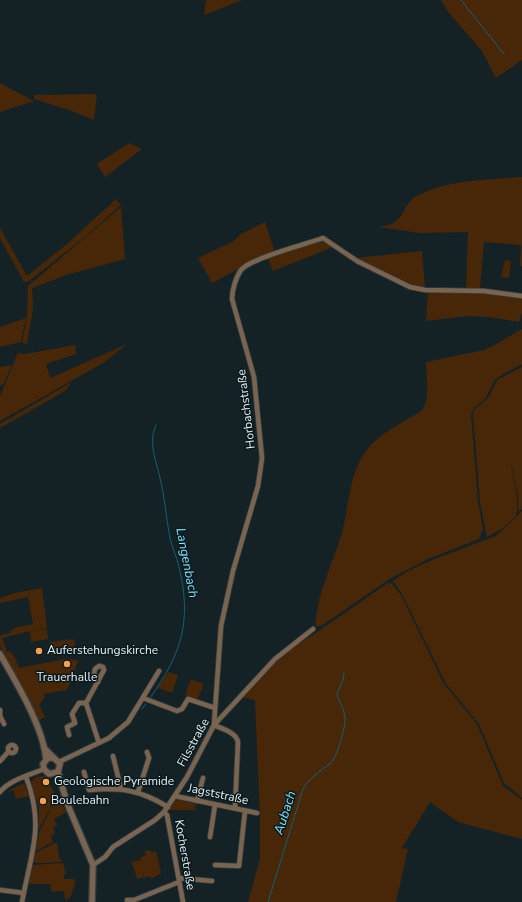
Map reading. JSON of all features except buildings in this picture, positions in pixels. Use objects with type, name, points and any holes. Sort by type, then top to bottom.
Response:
[{"type":"street","name":"Horbachstraße","points":[[214,725],[221,626],[262,465],[254,377],[232,299],[234,286],[241,270],[257,261],[323,238],[357,261],[410,287],[425,290],[478,290],[522,296]]},
{"type":"street","name":"Filsstraße","points":[[93,865],[105,857],[113,847],[155,820],[164,812],[175,796],[214,725],[275,659],[313,629]]},
{"type":"street","points":[[0,654],[33,718],[44,748],[46,760],[43,764],[44,769],[51,774],[61,786]]},
{"type":"street","points":[[59,762],[109,738],[128,722],[159,671]]},
{"type":"street","points":[[98,682],[86,703],[99,743]]},
{"type":"street","points":[[143,698],[177,711],[182,709],[188,699],[215,708]]},
{"type":"street","points":[[69,735],[67,727],[75,723],[72,714],[79,703],[86,703]]},
{"type":"street","points":[[0,710],[0,716],[4,724]]},
{"type":"street","points":[[214,725],[237,737],[235,808]]},
{"type":"street","points":[[0,761],[9,751],[11,744]]},
{"type":"street","points":[[44,748],[59,762],[60,767],[58,772],[61,786],[93,865],[92,902]]},
{"type":"street","points":[[138,792],[149,758],[147,752]]},
{"type":"street","points":[[113,756],[120,789]]},
{"type":"street","points":[[46,760],[54,758]]},
{"type":"street","points":[[0,792],[2,786],[44,769]]},
{"type":"street","points":[[51,774],[58,772]]},
{"type":"street","points":[[84,772],[89,790],[120,789],[138,792],[168,807]]},
{"type":"street","points":[[22,902],[36,835],[35,809],[26,777]]},
{"type":"street","points":[[197,801],[203,778]]},
{"type":"street","name":"Jagststraße","points":[[175,796],[257,813]]},
{"type":"street","points":[[210,837],[215,805]]},
{"type":"street","points":[[215,865],[239,866],[245,811]]},
{"type":"street","name":"Kocherstraße","points":[[164,812],[167,815],[174,844],[183,902]]},
{"type":"street","points":[[127,900],[134,900],[179,880],[212,881]]},
{"type":"street","points":[[0,890],[24,893]]},
{"type":"shaded area","points":[[206,0],[242,0],[204,15]]},
{"type":"shaded area","points":[[441,0],[522,0],[522,60],[496,78],[482,51],[449,13]]},
{"type":"shaded area","points":[[0,83],[34,101],[0,112]]},
{"type":"shaded area","points":[[97,94],[94,120],[72,111],[34,99],[34,95]]},
{"type":"shaded area","points":[[129,143],[142,149],[105,177],[97,164]]},
{"type":"shaded area","points":[[522,177],[522,266],[520,266],[521,245],[484,242],[480,289],[466,288],[468,232],[420,233],[378,227],[395,222],[413,199],[431,190],[470,181]]},
{"type":"shaded area","points":[[116,199],[121,205],[86,236],[29,281],[24,282],[0,238],[0,228],[27,276],[67,244]]},
{"type":"shaded area","points":[[121,207],[125,259],[69,274],[32,288],[33,309],[27,344],[22,343],[27,318],[28,286]]},
{"type":"shaded area","points":[[265,222],[275,253],[256,260],[212,283],[198,258],[232,242],[241,234]]},
{"type":"shaded area","points":[[320,241],[333,247],[273,271],[268,258]]},
{"type":"shaded area","points":[[422,251],[425,289],[405,284],[356,258]]},
{"type":"shaded area","points":[[505,260],[511,261],[509,278],[501,277]]},
{"type":"shaded area","points":[[428,292],[496,294],[522,298],[522,312],[519,322],[488,317],[467,316],[426,321]]},
{"type":"shaded area","points":[[26,318],[21,342],[0,347],[0,327]]},
{"type":"shaded area","points":[[522,329],[522,364],[503,374],[494,381],[485,399],[474,408],[471,414],[478,502],[483,529],[479,539],[430,558],[391,578],[324,624],[316,627],[316,618],[321,594],[342,533],[350,490],[356,469],[366,451],[378,439],[391,429],[420,412],[424,407],[427,395],[426,362],[484,350]]},
{"type":"shaded area","points":[[127,344],[103,363],[0,421],[0,396],[18,353],[25,354],[75,345],[76,354],[46,364],[50,378]]},
{"type":"shaded area","points":[[12,365],[3,385],[0,385],[0,367]]},
{"type":"shaded area","points":[[522,367],[522,509],[518,511],[518,496],[509,453],[517,497],[517,512],[515,517],[503,528],[487,537],[480,502],[473,414],[474,410],[489,397],[497,380]]},
{"type":"shaded area","points":[[72,382],[65,391],[0,428],[0,424]]},
{"type":"shaded area","points":[[522,511],[522,798],[504,783],[479,724],[446,684],[402,594],[393,581],[408,571],[432,560],[496,536]]},
{"type":"shaded area","points":[[388,583],[392,584],[401,595],[444,684],[477,724],[503,786],[522,800],[522,839],[458,822],[430,802],[402,848],[408,849],[396,902],[248,902],[260,859],[260,813],[255,700],[243,697],[282,654],[316,633]]},
{"type":"shaded area","points":[[42,588],[47,628],[33,630],[47,629],[48,639],[31,642],[30,631],[2,638],[7,652],[9,651],[14,656],[19,668],[65,659],[78,660],[70,684],[66,690],[43,694],[45,697],[39,705],[45,717],[39,720],[0,646],[0,636],[7,633],[8,634],[14,628],[33,624],[28,597],[0,603],[0,598],[15,593]]},
{"type":"shaded area","points":[[73,639],[75,641],[73,652],[51,655],[49,642]]},
{"type":"shaded area","points":[[168,672],[178,675],[172,693],[158,688]]},
{"type":"shaded area","points":[[191,679],[204,684],[197,700],[185,695]]},
{"type":"shaded area","points":[[46,776],[54,793],[50,809],[39,829],[39,808],[31,782],[36,777]]},
{"type":"shaded area","points":[[24,783],[29,796],[16,799],[14,790],[6,792]]},
{"type":"shaded area","points":[[55,796],[58,797],[66,812],[54,819],[57,825],[53,827],[55,832],[51,837],[53,842],[36,851],[39,832],[49,813]]},
{"type":"shaded area","points":[[176,799],[196,802],[195,810],[169,810]]},
{"type":"shaded area","points":[[57,842],[59,857],[62,862],[33,862],[35,853]]},
{"type":"shaded area","points":[[150,850],[151,852],[156,851],[161,873],[151,879],[150,876],[137,879],[132,862],[141,860],[140,858],[146,855],[145,851]]},
{"type":"shaded area","points":[[63,863],[66,874],[64,874],[64,879],[74,879],[74,881],[76,881],[70,898],[65,900],[64,891],[51,892],[51,884],[29,884],[33,865]]},
{"type":"waterway","points":[[461,0],[504,54]]},
{"type":"waterway","name":"Langenbach","points":[[150,698],[161,682],[177,651],[184,620],[183,586],[170,538],[162,486],[154,452],[153,438],[156,425]]},
{"type":"waterway","name":"Aubach","points":[[268,902],[303,789],[312,778],[333,761],[340,742],[345,717],[337,693],[343,680],[344,673]]},
{"type":"waterway","name":"Langenbach","points":[[142,709],[146,704]]},
{"type":"place","name":"Auferstehungskirche","points":[[39,651]]},
{"type":"place","name":"Trauerhalle","points":[[67,664]]},
{"type":"place","name":"Geologische Pyramide","points":[[46,782]]},
{"type":"place","name":"Boulebahn","points":[[43,801]]}]
